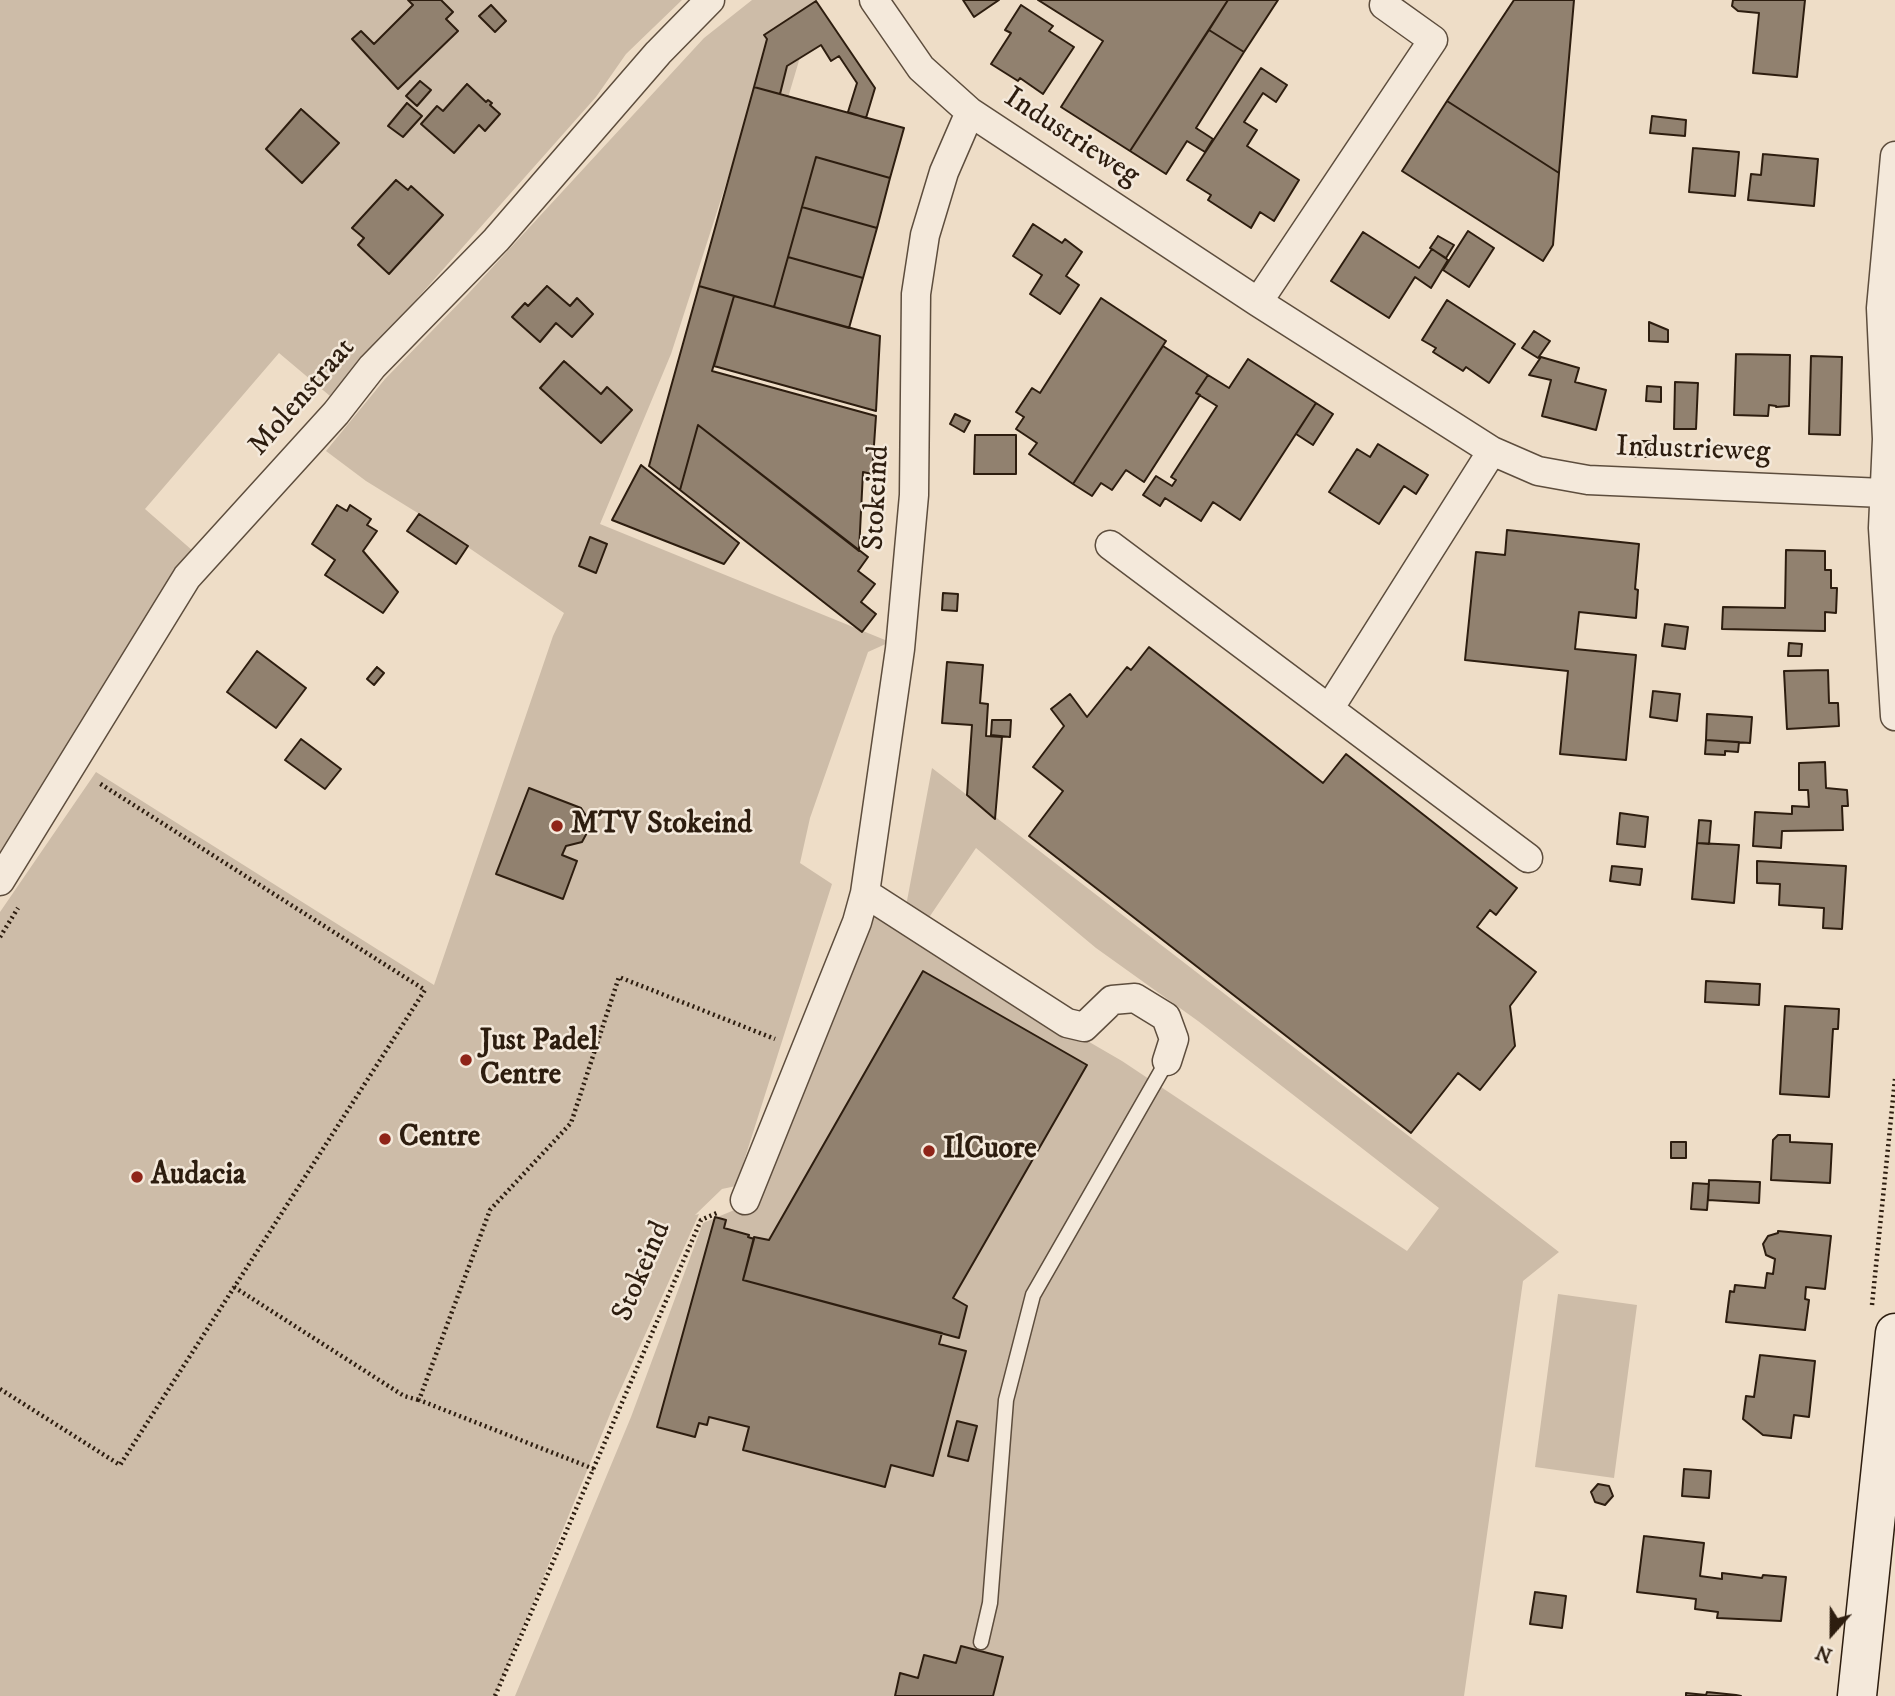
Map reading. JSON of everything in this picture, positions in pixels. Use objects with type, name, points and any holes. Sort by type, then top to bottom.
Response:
[{"type":"main road","points":[[1857,1696],[1895,1333]]},
{"type":"street","name":"Molenstraat","points":[[0,881],[187,577],[336,413],[372,367],[496,240],[658,53],[710,0]]},
{"type":"street","name":"Industrieweg","points":[[874,0],[921,68],[970,112],[1258,302],[1492,451],[1538,471],[1588,480],[1889,494]]},
{"type":"street","points":[[1258,302],[1433,40],[1384,5]]},
{"type":"street","name":"Stokeind","points":[[745,1200],[857,922],[865,893],[900,649],[913,508],[916,294],[925,235],[944,172],[970,112]]},
{"type":"street","points":[[1895,156],[1881,308],[1889,494],[1888,636],[1895,716]]},
{"type":"street","points":[[1329,709],[1492,451]]},
{"type":"street","points":[[1110,545],[1528,858]]},
{"type":"street","points":[[865,893],[1067,1023],[1084,1027],[1112,1000],[1135,998],[1166,1017],[1174,1039],[1167,1061]]},
{"type":"lane","points":[[981,1642],[990,1603],[1006,1400],[1033,1295],[1167,1061]]},
{"type":"path","points":[[0,1389],[120,1465],[425,990],[99,782],[92,793]]},
{"type":"path","points":[[0,937],[21,904]]},
{"type":"path","points":[[419,1401],[490,1210],[571,1123],[619,977],[806,1051]]},
{"type":"path","name":"Stokeind","points":[[495,1696],[702,1220],[745,1200]]},
{"type":"path","points":[[234,1287],[404,1396],[594,1469]]},
{"type":"shaded area","points":[[0,0],[682,0],[626,54],[596,97],[328,399],[330,396],[279,353],[145,509],[193,551],[170,580],[0,854]]},
{"type":"shaded area","points":[[752,0],[817,0],[787,101],[756,91],[671,354],[600,524],[890,642],[868,652],[810,818],[800,863],[832,884],[736,1186],[722,1189],[695,1215],[699,1214],[615,1402],[495,1696],[0,1696],[0,912],[96,772],[434,985],[553,636],[564,613],[421,515],[366,481],[326,451],[385,379],[467,295],[704,38]]},
{"type":"shaded area","points":[[932,768],[1559,1252],[1523,1281],[1464,1696],[515,1696],[631,1417],[703,1223],[761,1199],[872,916],[1122,1061],[1407,1251],[1439,1208],[1198,1021],[1096,948],[976,848],[928,919],[906,906]]},
{"type":"shaded area","points":[[1558,1294],[1637,1305],[1614,1478],[1535,1467]]},
{"type":"building","points":[[408,0],[441,0],[453,12],[446,19],[458,31],[398,89],[352,39],[361,31],[374,44],[413,5]]},
{"type":"building","points":[[963,0],[999,0],[974,17]]},
{"type":"building","points":[[1038,0],[1228,0],[1130,151],[1061,107],[1103,41]]},
{"type":"building","points":[[1228,0],[1278,0],[1244,52],[1209,30]]},
{"type":"building","points":[[1514,0],[1574,0],[1559,173],[1447,101]]},
{"type":"building","points":[[1733,0],[1805,0],[1797,77],[1753,73],[1759,13],[1738,11],[1732,6]]},
{"type":"building","points":[[816,1],[875,88],[866,118],[848,112],[857,83],[839,56],[831,61],[821,45],[787,66],[780,94],[754,87],[767,39],[764,35]]},
{"type":"building","points":[[491,5],[506,21],[495,32],[479,16]]},
{"type":"building","points":[[1021,5],[1053,26],[1049,31],[1074,47],[1043,94],[1020,78],[1018,81],[991,64],[1011,33],[1005,30]]},
{"type":"building","points":[[1209,30],[1244,52],[1196,128],[1213,139],[1205,152],[1187,141],[1166,174],[1130,151]]},
{"type":"building","points":[[1261,68],[1287,85],[1276,102],[1263,93],[1244,122],[1257,130],[1247,146],[1299,180],[1274,221],[1260,212],[1251,228],[1208,200],[1211,195],[1187,180]]},
{"type":"building","points":[[420,81],[431,90],[417,106],[406,96]]},
{"type":"building","points":[[467,84],[486,102],[488,100],[492,103],[490,105],[500,114],[485,131],[479,125],[454,153],[421,124],[437,106],[443,111]]},
{"type":"building","points":[[754,87],[904,128],[890,178],[816,157],[774,307],[699,286]]},
{"type":"building","points":[[1447,101],[1559,173],[1553,245],[1543,261],[1402,171]]},
{"type":"building","points":[[407,103],[422,116],[403,137],[388,126]]},
{"type":"building","points":[[301,109],[339,143],[302,183],[266,149]]},
{"type":"building","points":[[1652,116],[1686,120],[1685,136],[1650,133]]},
{"type":"building","points":[[1693,148],[1739,152],[1735,196],[1689,192]]},
{"type":"building","points":[[1763,154],[1818,159],[1814,206],[1748,200],[1751,174],[1761,175]]},
{"type":"building","points":[[816,157],[890,178],[877,228],[802,207]]},
{"type":"building","points":[[396,180],[408,190],[411,186],[443,215],[389,274],[358,245],[364,238],[352,228]]},
{"type":"building","points":[[802,207],[877,228],[863,278],[788,257]]},
{"type":"building","points":[[1033,224],[1062,243],[1065,239],[1082,252],[1066,276],[1079,285],[1060,314],[1030,294],[1042,275],[1013,256]]},
{"type":"building","points":[[1468,231],[1494,248],[1469,287],[1443,270]]},
{"type":"building","points":[[1363,232],[1419,268],[1432,249],[1448,260],[1431,288],[1415,277],[1389,318],[1331,281]]},
{"type":"building","points":[[1438,236],[1454,245],[1446,258],[1430,248]]},
{"type":"building","points":[[788,257],[863,278],[849,328],[774,307]]},
{"type":"building","points":[[547,286],[570,306],[577,298],[593,314],[572,337],[556,323],[540,342],[512,317],[525,303],[528,306]]},
{"type":"building","points":[[699,286],[734,296],[712,371],[876,416],[872,474],[863,472],[859,551],[698,425],[680,490],[649,466]]},
{"type":"building","points":[[734,296],[880,336],[876,411],[714,366]]},
{"type":"building","points":[[1101,298],[1166,341],[1073,484],[1029,454],[1037,443],[1016,429],[1024,417],[1016,412],[1032,388],[1040,393]]},
{"type":"building","points":[[1447,300],[1515,344],[1489,383],[1466,367],[1463,371],[1433,352],[1436,348],[1422,340]]},
{"type":"building","points":[[1649,322],[1668,330],[1668,342],[1649,341]]},
{"type":"building","points":[[1534,331],[1550,341],[1538,358],[1522,348]]},
{"type":"building","points":[[1163,346],[1208,375],[1196,393],[1200,395],[1144,482],[1126,470],[1112,490],[1101,483],[1092,496],[1073,484]]},
{"type":"building","points":[[1736,354],[1790,355],[1789,406],[1769,405],[1768,416],[1734,415]]},
{"type":"building","points":[[1811,356],[1842,357],[1840,435],[1809,434]]},
{"type":"building","points":[[1541,357],[1579,368],[1575,382],[1606,390],[1596,430],[1542,416],[1551,380],[1529,375]]},
{"type":"building","points":[[1248,359],[1316,403],[1240,520],[1213,502],[1201,521],[1165,498],[1160,506],[1143,495],[1156,476],[1172,486],[1176,480],[1171,477],[1217,406],[1196,393],[1208,375],[1229,388]]},
{"type":"building","points":[[564,361],[601,394],[607,387],[632,410],[601,443],[540,388]]},
{"type":"building","points":[[1675,382],[1698,383],[1696,429],[1674,429]]},
{"type":"building","points":[[1647,386],[1661,387],[1661,402],[1646,401]]},
{"type":"building","points":[[1316,403],[1333,414],[1313,445],[1296,434]]},
{"type":"building","points":[[955,414],[970,421],[964,432],[950,424]]},
{"type":"building","points":[[698,425],[868,557],[858,571],[875,584],[861,602],[876,614],[862,632],[680,490]]},
{"type":"building","points":[[975,435],[1016,435],[1016,474],[974,474]]},
{"type":"building","points":[[1636,441],[1650,441],[1650,457],[1635,457]]},
{"type":"building","points":[[1378,444],[1428,475],[1416,494],[1404,486],[1379,524],[1329,492],[1357,449],[1370,457]]},
{"type":"building","points":[[641,465],[739,543],[724,564],[612,520]]},
{"type":"building","points":[[337,505],[347,511],[350,505],[371,519],[367,525],[377,531],[363,551],[398,592],[383,613],[325,575],[335,560],[312,544]]},
{"type":"building","points":[[419,514],[468,546],[456,564],[407,531]]},
{"type":"building","points":[[1507,530],[1639,544],[1635,589],[1638,590],[1636,618],[1579,612],[1575,649],[1636,655],[1626,760],[1560,754],[1568,671],[1465,660],[1476,552],[1505,555]]},
{"type":"building","points":[[590,537],[607,544],[596,573],[579,566]]},
{"type":"building","points":[[1786,550],[1825,551],[1825,570],[1831,570],[1831,588],[1837,588],[1836,613],[1825,612],[1825,631],[1722,629],[1723,607],[1785,608]]},
{"type":"building","points":[[943,593],[958,594],[957,611],[942,610]]},
{"type":"building","points":[[1665,624],[1688,627],[1685,649],[1662,646]]},
{"type":"building","points":[[1789,643],[1802,644],[1801,656],[1788,656]]},
{"type":"building","points":[[1149,647],[1323,783],[1346,754],[1517,888],[1496,915],[1490,910],[1477,927],[1536,972],[1510,1006],[1515,1046],[1480,1090],[1458,1073],[1411,1133],[1029,836],[1063,791],[1033,767],[1064,726],[1051,709],[1070,694],[1087,717],[1127,667],[1131,670]]},
{"type":"building","points":[[257,651],[306,688],[276,728],[227,692]]},
{"type":"building","points":[[947,662],[983,665],[980,703],[988,704],[986,736],[1002,737],[995,819],[967,795],[972,725],[942,723]]},
{"type":"building","points":[[377,667],[384,673],[374,685],[367,679]]},
{"type":"building","points":[[1828,670],[1829,703],[1838,703],[1839,726],[1787,729],[1784,671]]},
{"type":"building","points":[[1653,691],[1680,694],[1677,721],[1650,717]]},
{"type":"building","points":[[1707,714],[1752,717],[1750,743],[1706,740]]},
{"type":"building","points":[[992,720],[1011,720],[1010,737],[991,735]]},
{"type":"building","points":[[301,739],[341,769],[325,789],[285,760]]},
{"type":"building","points":[[1706,740],[1739,742],[1738,752],[1725,751],[1725,755],[1705,754]]},
{"type":"building","points":[[1825,762],[1826,788],[1847,790],[1848,806],[1842,806],[1843,830],[1782,831],[1781,848],[1753,846],[1755,812],[1792,814],[1792,806],[1809,807],[1808,790],[1799,790],[1799,763]]},
{"type":"building","points":[[529,788],[581,808],[590,822],[582,842],[566,846],[562,855],[577,861],[563,899],[496,874]]},
{"type":"building","points":[[1620,813],[1648,817],[1645,847],[1617,844]]},
{"type":"building","points":[[1699,820],[1711,821],[1709,844],[1697,843]]},
{"type":"building","points":[[1697,843],[1739,845],[1734,903],[1692,899]]},
{"type":"building","points":[[1757,861],[1846,866],[1842,929],[1823,928],[1824,908],[1779,905],[1780,884],[1757,883]]},
{"type":"building","points":[[1612,866],[1642,869],[1640,885],[1610,881]]},
{"type":"building","name":"IlCuore","points":[[923,971],[1087,1065],[953,1298],[967,1306],[959,1338],[743,1280],[754,1237],[769,1240]]},
{"type":"building","points":[[1706,981],[1760,984],[1759,1005],[1705,1002]]},
{"type":"building","points":[[1785,1006],[1839,1009],[1838,1029],[1833,1029],[1829,1097],[1780,1094]]},
{"type":"building","points":[[1778,1135],[1790,1135],[1790,1142],[1832,1144],[1830,1183],[1771,1180],[1773,1140]]},
{"type":"building","points":[[1671,1142],[1686,1142],[1686,1158],[1671,1158]]},
{"type":"building","points":[[1709,1180],[1760,1182],[1759,1203],[1708,1200]]},
{"type":"building","points":[[1693,1183],[1709,1184],[1707,1210],[1691,1209]]},
{"type":"building","points":[[715,1217],[726,1220],[724,1228],[754,1239],[743,1280],[942,1333],[939,1344],[966,1351],[933,1476],[891,1465],[885,1487],[743,1450],[749,1427],[709,1417],[707,1425],[699,1423],[695,1437],[657,1427]]},
{"type":"building","points":[[1778,1231],[1831,1236],[1825,1289],[1806,1287],[1805,1299],[1809,1300],[1805,1330],[1726,1322],[1730,1291],[1734,1292],[1735,1285],[1765,1288],[1767,1273],[1773,1274],[1775,1259],[1766,1255],[1763,1244],[1768,1236]]},
{"type":"building","points":[[1760,1355],[1815,1361],[1809,1417],[1794,1415],[1791,1438],[1763,1435],[1743,1419],[1746,1396],[1754,1397]]},
{"type":"building","points":[[957,1421],[977,1426],[968,1461],[948,1456]]},
{"type":"building","points":[[1684,1469],[1711,1471],[1709,1498],[1682,1496]]},
{"type":"building","points":[[1598,1484],[1609,1486],[1613,1496],[1605,1505],[1595,1502],[1591,1492]]},
{"type":"building","points":[[1644,1536],[1704,1543],[1700,1576],[1722,1579],[1722,1573],[1762,1578],[1763,1575],[1786,1577],[1781,1621],[1717,1618],[1718,1612],[1695,1609],[1696,1599],[1637,1592]]},
{"type":"building","points":[[1535,1592],[1566,1596],[1562,1628],[1530,1624]]},
{"type":"building","points":[[961,1646],[1003,1657],[993,1696],[895,1696],[900,1673],[918,1678],[924,1655],[956,1663]]},
{"type":"building","points":[[1707,1692],[1741,1696],[1686,1696],[1686,1693],[1706,1695]]},
{"type":"place","name":"MTV Stokeind","points":[[557,826]]},
{"type":"place","name":"Just Padel Centre","points":[[466,1060]]},
{"type":"place","name":"Centre","points":[[385,1139]]},
{"type":"place","name":"IlCuore","points":[[929,1151]]},
{"type":"place","name":"Audacia","points":[[137,1177]]}]
